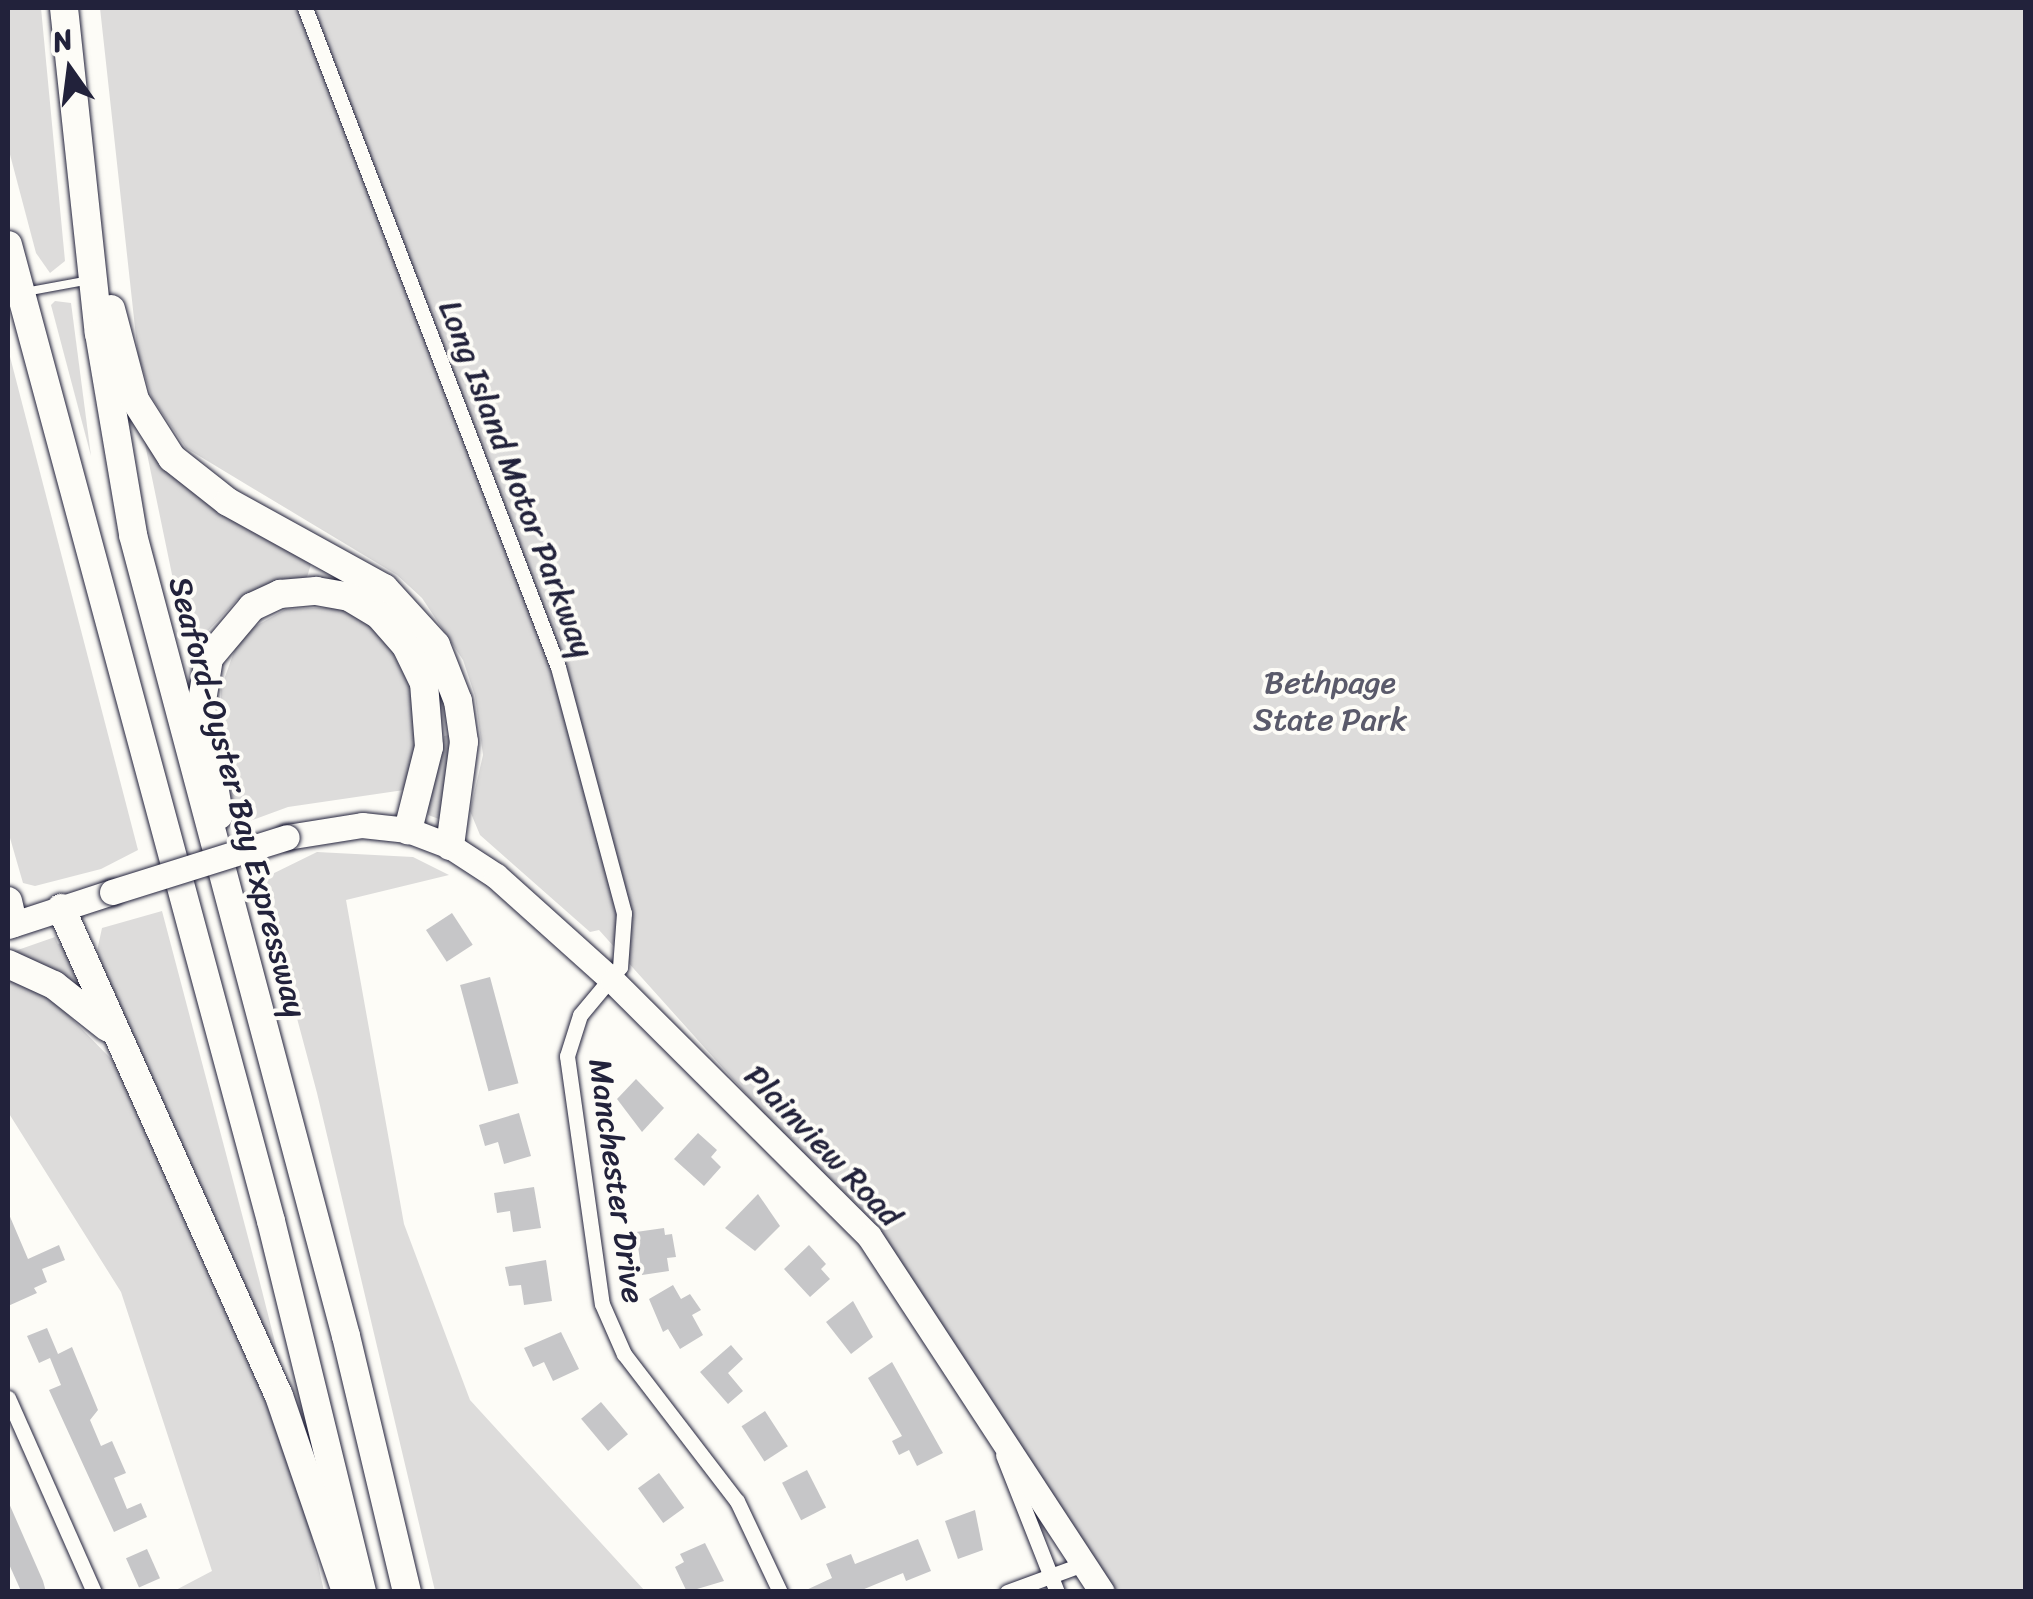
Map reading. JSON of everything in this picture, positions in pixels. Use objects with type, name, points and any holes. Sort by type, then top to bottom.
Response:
[{"type":"highway","name":"Seaford-Oyster Bay Expressway","points":[[64,8],[92,280],[136,552],[407,1592]]},
{"type":"highway","points":[[84,195],[128,378],[158,440],[188,474],[228,502],[384,588],[436,645],[458,701],[464,742],[450,846]]},
{"type":"highway","points":[[8,245],[271,1221],[362,1592]]},
{"type":"highway","points":[[229,906],[201,689],[209,658],[226,629],[265,600],[316,591],[349,598],[379,615],[406,646],[424,682],[431,718],[425,773],[408,830]]},
{"type":"highway","points":[[61,908],[113,1033],[279,1396],[346,1592]]},
{"type":"highway","points":[[8,964],[54,985],[113,1033]]},
{"type":"main road","name":"Plainview Road","points":[[10,917],[61,908],[287,837],[341,825],[408,830],[450,846],[496,876],[613,981],[869,1236],[1102,1592]]},
{"type":"street","name":"Long Island Motor Parkway","points":[[304,8],[446,368],[588,761],[624,912],[627,940],[613,981]]},
{"type":"street","name":"Manchester Drive","points":[[613,981],[580,1015],[567,1056],[602,1304],[624,1354],[737,1501],[780,1592]]},
{"type":"street","points":[[8,1398],[94,1592]]},
{"type":"street","points":[[991,1418],[1054,1584]]},
{"type":"street","points":[[1007,1592],[1054,1584],[1086,1563]]},
{"type":"lane","points":[[20,293],[92,280]]},
{"type":"green space","points":[[8,8],[41,8],[65,261],[50,273],[36,253],[8,147]]},
{"type":"green space","name":"Bethpage State Park","points":[[100,8],[2025,8],[2025,1591],[1102,1591],[897,1262],[599,930],[590,932],[480,835],[470,811],[483,755],[475,696],[463,660],[422,598],[397,575],[186,448],[152,398],[138,355]]},
{"type":"green space","points":[[55,301],[71,303],[91,456],[51,305]]},
{"type":"green space","points":[[8,349],[138,850],[101,869],[35,886],[23,883],[8,831]]},
{"type":"green space","points":[[144,439],[202,500],[312,561],[307,577],[237,600],[193,647],[182,623]]},
{"type":"green space","points":[[340,607],[382,632],[413,692],[417,740],[404,790],[288,807],[236,826],[221,746],[221,688],[240,635],[286,609]]},
{"type":"green space","points":[[456,734],[442,820],[428,815],[428,807],[444,736]]},
{"type":"green space","points":[[317,852],[413,857],[449,875],[346,900],[404,1224],[470,1400],[645,1591],[435,1591],[317,1093],[260,880]]},
{"type":"green space","points":[[162,911],[281,1366],[111,996],[97,951],[102,928]]},
{"type":"green space","points":[[55,937],[58,944],[66,942],[90,998],[12,952]]},
{"type":"green space","points":[[8,978],[38,984],[115,1063],[297,1472],[324,1591],[174,1591],[212,1571],[121,1292],[8,1112]]},
{"type":"building","points":[[452,913],[473,945],[447,962],[426,930]]},
{"type":"building","points":[[490,977],[518,1083],[489,1091],[460,985]]},
{"type":"building","points":[[636,1079],[664,1108],[642,1132],[617,1099]]},
{"type":"building","points":[[519,1113],[531,1156],[504,1164],[498,1142],[485,1146],[479,1125]]},
{"type":"building","points":[[698,1133],[717,1150],[711,1157],[721,1167],[704,1186],[674,1159]]},
{"type":"building","points":[[534,1187],[541,1228],[513,1232],[510,1211],[497,1213],[494,1193]]},
{"type":"building","points":[[758,1194],[780,1226],[755,1251],[725,1228]]},
{"type":"building","points":[[8,1212],[28,1259],[59,1245],[65,1260],[42,1269],[47,1282],[34,1288],[37,1293],[8,1306]]},
{"type":"building","points":[[664,1228],[665,1235],[672,1234],[676,1257],[667,1258],[669,1271],[642,1275],[636,1232]]},
{"type":"building","points":[[809,1245],[826,1264],[821,1269],[830,1279],[810,1297],[784,1269]]},
{"type":"building","points":[[546,1260],[552,1301],[524,1305],[521,1285],[509,1286],[505,1267]]},
{"type":"building","points":[[673,1285],[681,1299],[690,1294],[701,1310],[692,1315],[703,1335],[680,1349],[668,1329],[663,1332],[649,1299]]},
{"type":"building","points":[[853,1301],[873,1337],[851,1354],[826,1322]]},
{"type":"building","points":[[47,1328],[58,1354],[72,1347],[98,1410],[90,1420],[101,1446],[112,1441],[126,1473],[114,1478],[127,1509],[141,1503],[147,1517],[114,1532],[49,1390],[61,1385],[50,1358],[39,1363],[27,1336]]},
{"type":"building","points":[[561,1332],[579,1369],[553,1381],[544,1362],[533,1367],[524,1348]]},
{"type":"building","points":[[731,1345],[743,1359],[728,1373],[743,1391],[728,1404],[700,1372]]},
{"type":"building","points":[[892,1362],[943,1453],[917,1466],[909,1450],[899,1455],[892,1441],[902,1436],[868,1378]]},
{"type":"building","points":[[601,1402],[628,1434],[608,1451],[581,1419]]},
{"type":"building","points":[[765,1411],[788,1446],[764,1461],[742,1426]]},
{"type":"building","points":[[807,1470],[826,1507],[801,1520],[782,1483]]},
{"type":"building","points":[[659,1473],[684,1508],[663,1523],[638,1488]]},
{"type":"building","points":[[8,1501],[46,1592],[21,1591],[8,1562]]},
{"type":"building","points":[[975,1510],[983,1550],[958,1559],[945,1521]]},
{"type":"building","points":[[918,1539],[931,1571],[906,1581],[903,1573],[857,1592],[802,1592],[832,1578],[826,1564],[851,1554],[855,1564]]},
{"type":"building","points":[[705,1543],[724,1581],[687,1592],[675,1567],[684,1562],[680,1554]]},
{"type":"building","points":[[147,1549],[160,1578],[139,1588],[126,1558]]}]
